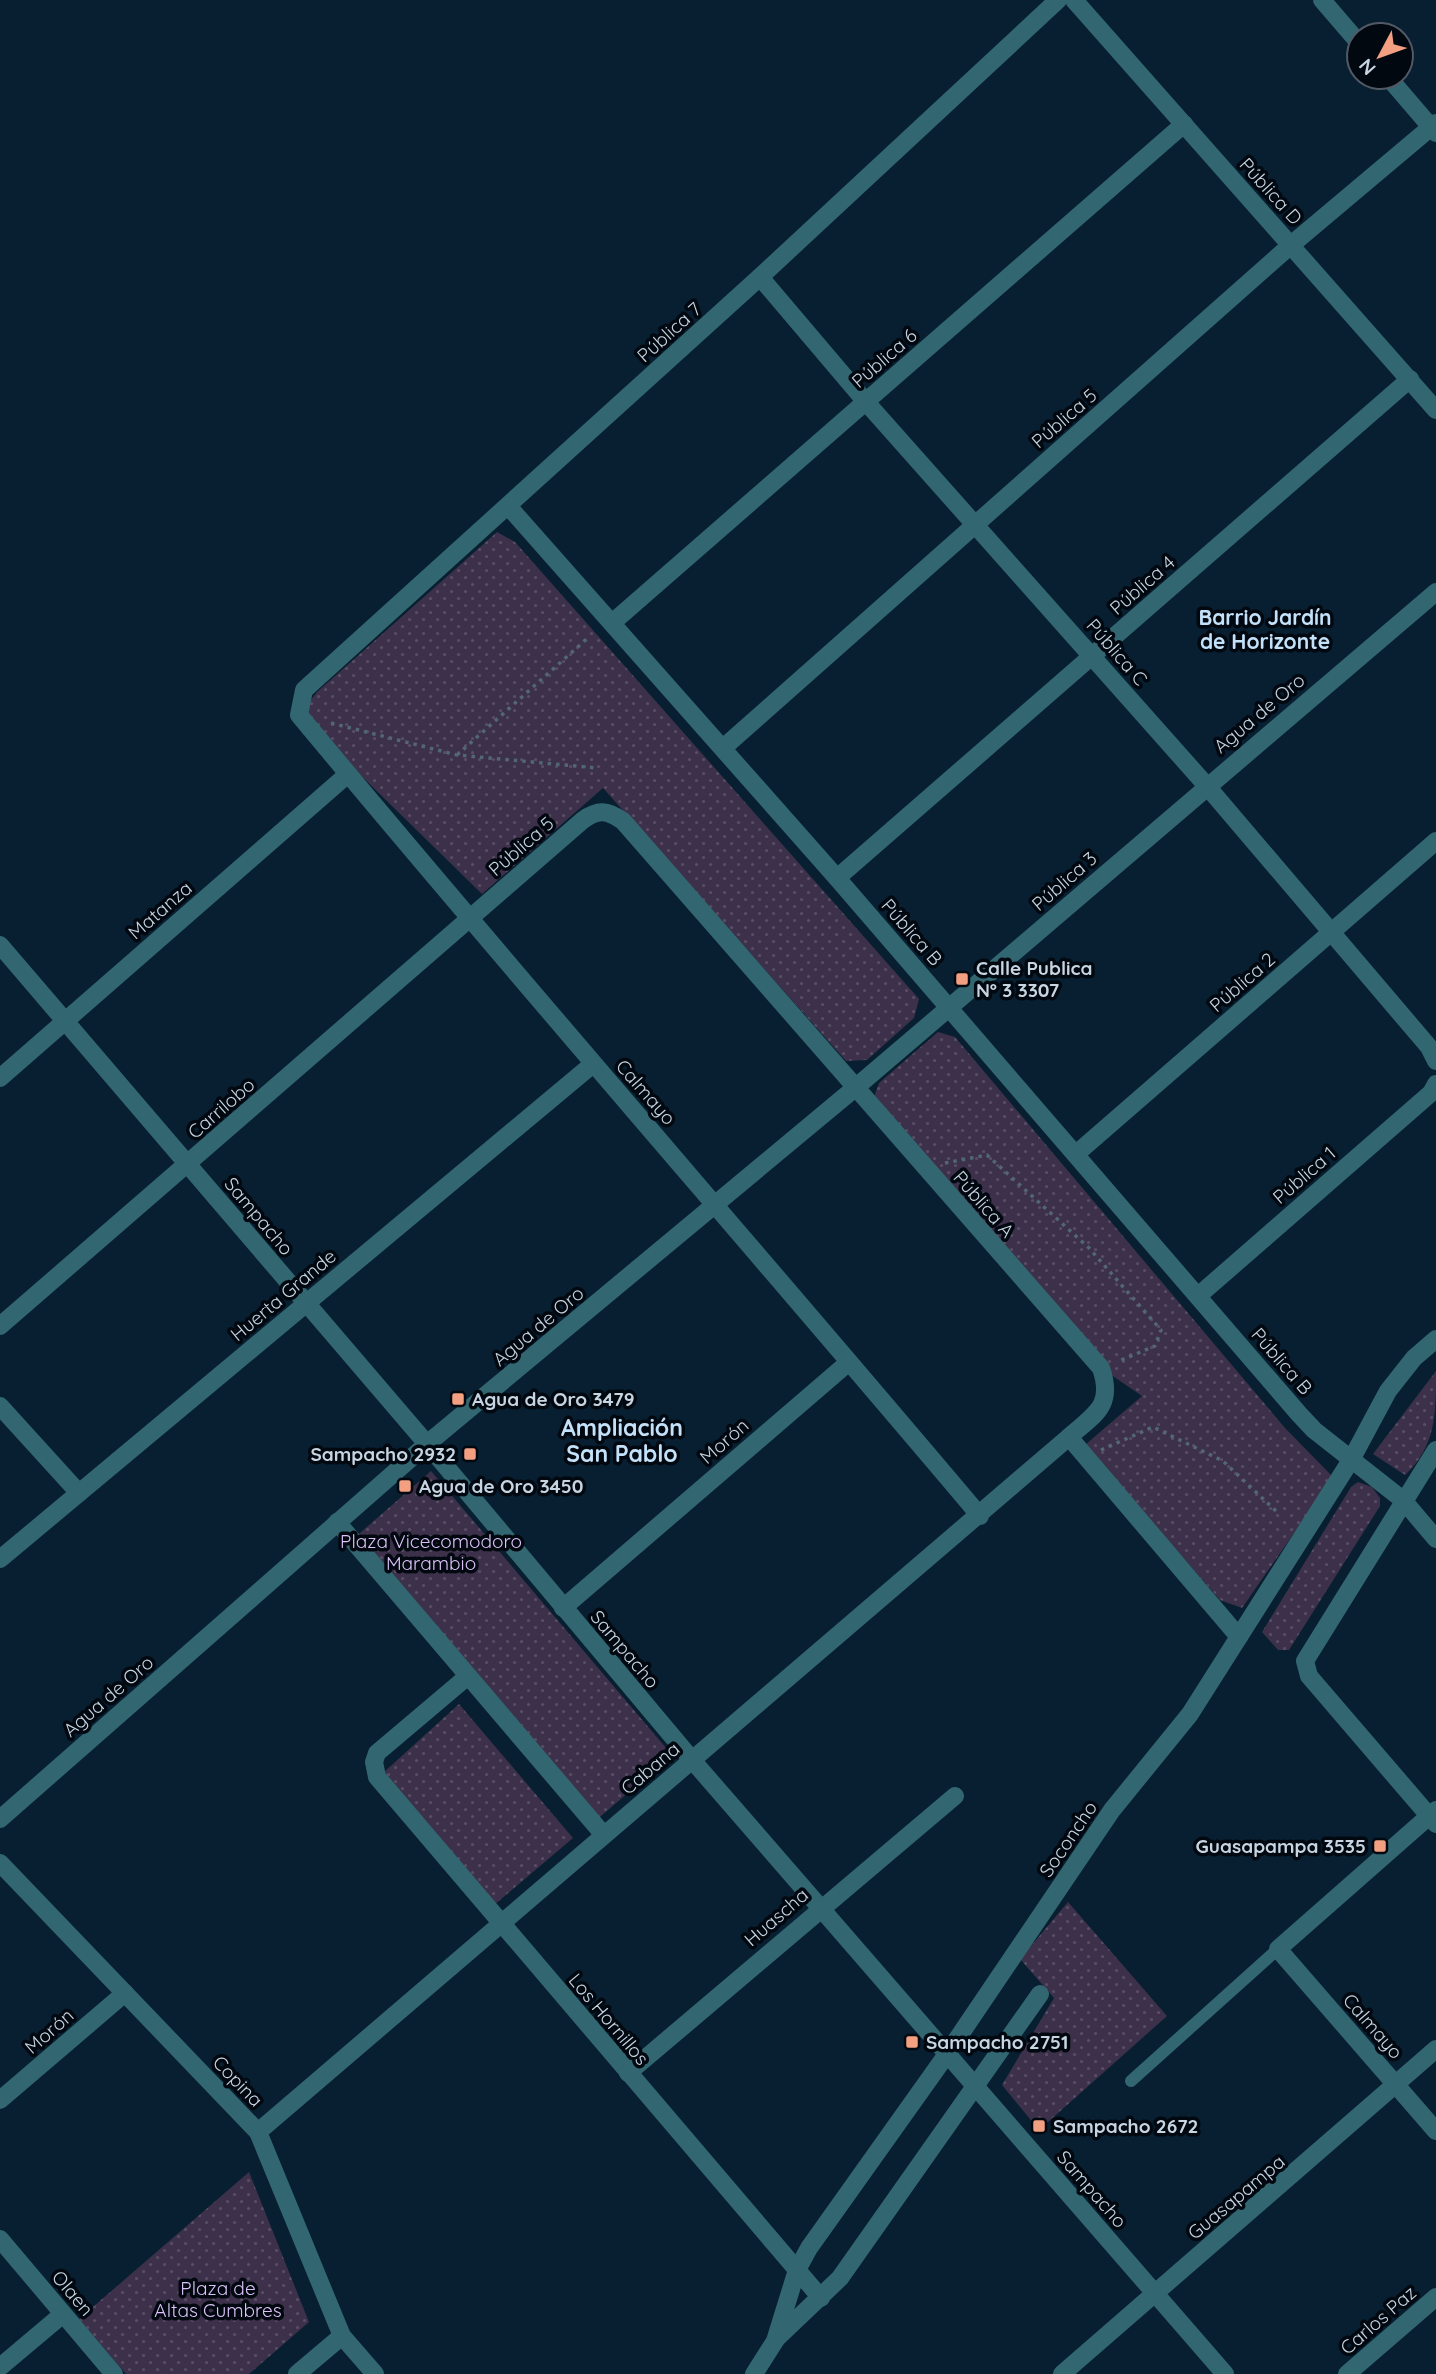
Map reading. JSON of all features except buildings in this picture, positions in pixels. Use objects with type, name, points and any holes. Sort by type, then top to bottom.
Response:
[{"type":"street","name":"Pública 7","points":[[299,715],[304,690],[760,277],[1058,0]]},
{"type":"street","name":"Pública D","points":[[1074,0],[1436,410]]},
{"type":"street","points":[[1322,0],[1345,27]]},
{"type":"street","points":[[1401,91],[1434,128]]},
{"type":"street","name":"Pública 6","points":[[611,622],[1184,124]]},
{"type":"street","name":"Pública 5","points":[[723,748],[1292,246],[1434,128]]},
{"type":"street","name":"Pública C","points":[[760,277],[866,402],[1206,785],[1429,1047],[1436,1060]]},
{"type":"street","name":"Pública 4","points":[[837,878],[1410,379]]},
{"type":"street","name":"Pública B","points":[[509,506],[837,878],[1314,1430],[1403,1500],[1436,1539]]},
{"type":"street","name":"Agua de Oro","points":[[1206,785],[1436,592]]},
{"type":"street","name":"Calmayo","points":[[299,715],[469,920],[717,1205],[979,1516]]},
{"type":"street","name":"Matanza","points":[[0,1078],[348,774]]},
{"type":"street","name":"Pública 3","points":[[950,1008],[1206,785]]},
{"type":"street","name":"Pública 5","points":[[469,920],[583,820],[594,812],[604,811]]},
{"type":"street","name":"Pública A","points":[[604,811],[622,821],[1101,1368]]},
{"type":"street","name":"Pública 2","points":[[1076,1154],[1436,841]]},
{"type":"street","name":"Carrilobo","points":[[0,1326],[469,920]]},
{"type":"street","name":"Sampacho","points":[[0,945],[305,1304],[428,1444],[692,1760],[1225,2374]]},
{"type":"street","name":"Agua de Oro","points":[[0,1819],[428,1444],[950,1008]]},
{"type":"street","name":"Huerta Grande","points":[[0,1559],[593,1064]]},
{"type":"street","name":"Pública 1","points":[[1198,1296],[1421,1102],[1436,1084]]},
{"type":"street","name":"Soconcho","points":[[754,2374],[775,2341],[797,2270],[809,2248],[947,2054],[1112,1810],[1190,1714],[1351,1460],[1399,1375],[1436,1339]]},
{"type":"street","name":"Morón","points":[[563,1608],[849,1362]]},
{"type":"street","points":[[1101,1368],[1107,1385],[1100,1410],[1069,1437],[1239,1637]]},
{"type":"street","points":[[0,1406],[79,1493]]},
{"type":"street","name":"Cabana","points":[[258,2132],[1069,1437]]},
{"type":"street","points":[[1278,1949],[1434,1817],[1309,1676],[1305,1661],[1436,1450]]},
{"type":"street","points":[[337,1522],[603,1834]]},
{"type":"street","name":"Los Hornillos","points":[[468,1676],[377,1754],[374,1762],[377,1777],[821,2298]]},
{"type":"street","name":"Huascha","points":[[628,2073],[955,1796]]},
{"type":"street","name":"Copina","points":[[0,1863],[258,2132],[342,2336],[375,2374]]},
{"type":"street","name":"Calmayo","points":[[1278,1949],[1436,2131]]},
{"type":"street","name":"Morón","points":[[0,2100],[125,1993]]},
{"type":"street","points":[[775,2341],[840,2278],[1040,1994]]},
{"type":"street","name":"Guasapampa","points":[[1062,2374],[1436,2049]]},
{"type":"street","name":"Olaen","points":[[0,2239],[114,2374]]},
{"type":"street","name":"Carlos Paz","points":[[1347,2374],[1436,2297]]},
{"type":"street","points":[[0,2367],[63,2314]]},
{"type":"street","points":[[297,2374],[342,2336]]},
{"type":"lane","points":[[1131,2081],[1278,1949]]},
{"type":"path","points":[[457,755],[590,636]]},
{"type":"path","points":[[299,715],[457,755],[597,768]]},
{"type":"path","points":[[923,1167],[987,1155],[1089,1248],[1161,1330],[1155,1346],[1101,1368]]},
{"type":"path","points":[[1087,1457],[1153,1427],[1223,1461],[1276,1511]]},
{"type":"green space","points":[[497,532],[515,542],[919,999],[914,1018],[867,1060],[846,1061],[603,788],[482,894],[299,715],[317,692]]},
{"type":"green space","points":[[938,1032],[955,1037],[1285,1428],[1333,1477],[1242,1608],[1220,1600],[1085,1445],[1142,1396],[1101,1368],[874,1097],[879,1083]]},
{"type":"green space","points":[[1436,1371],[1436,1401],[1432,1428],[1423,1453],[1405,1475],[1373,1454]]},
{"type":"green space","name":"Plaza Vicecomodoro Marambio","points":[[431,1471],[672,1755],[594,1822],[352,1540]]},
{"type":"green space","points":[[1358,1482],[1372,1487],[1380,1498],[1380,1506],[1289,1650],[1278,1650],[1262,1632],[1351,1487]]},
{"type":"green space","points":[[459,1704],[573,1838],[494,1905],[383,1773]]},
{"type":"green space","points":[[1068,1902],[1167,2016],[1039,2130],[1002,2085],[1054,1998],[1020,1959]]},
{"type":"green space","name":"Plaza de Altas Cumbres","points":[[249,2172],[309,2322],[249,2374],[126,2374],[79,2319]]},
{"type":"place","name":"Calle Publica Nº 3 3307","points":[[962,979]]},
{"type":"place","name":"Agua de Oro 3479","points":[[458,1399]]},
{"type":"place","name":"Sampacho 2932","points":[[470,1454]]},
{"type":"place","name":"Agua de Oro 3450","points":[[405,1486]]},
{"type":"place","name":"Guasapampa 3535","points":[[1380,1846]]},
{"type":"place","name":"Sampacho 2751","points":[[912,2042]]},
{"type":"place","name":"Sampacho 2672","points":[[1039,2126]]},
{"type":"district","name":"Barrio Jardín de Horizonte","points":[[1265,630]]},
{"type":"district","name":"Ampliación San Pablo","points":[[622,1441]]}]
